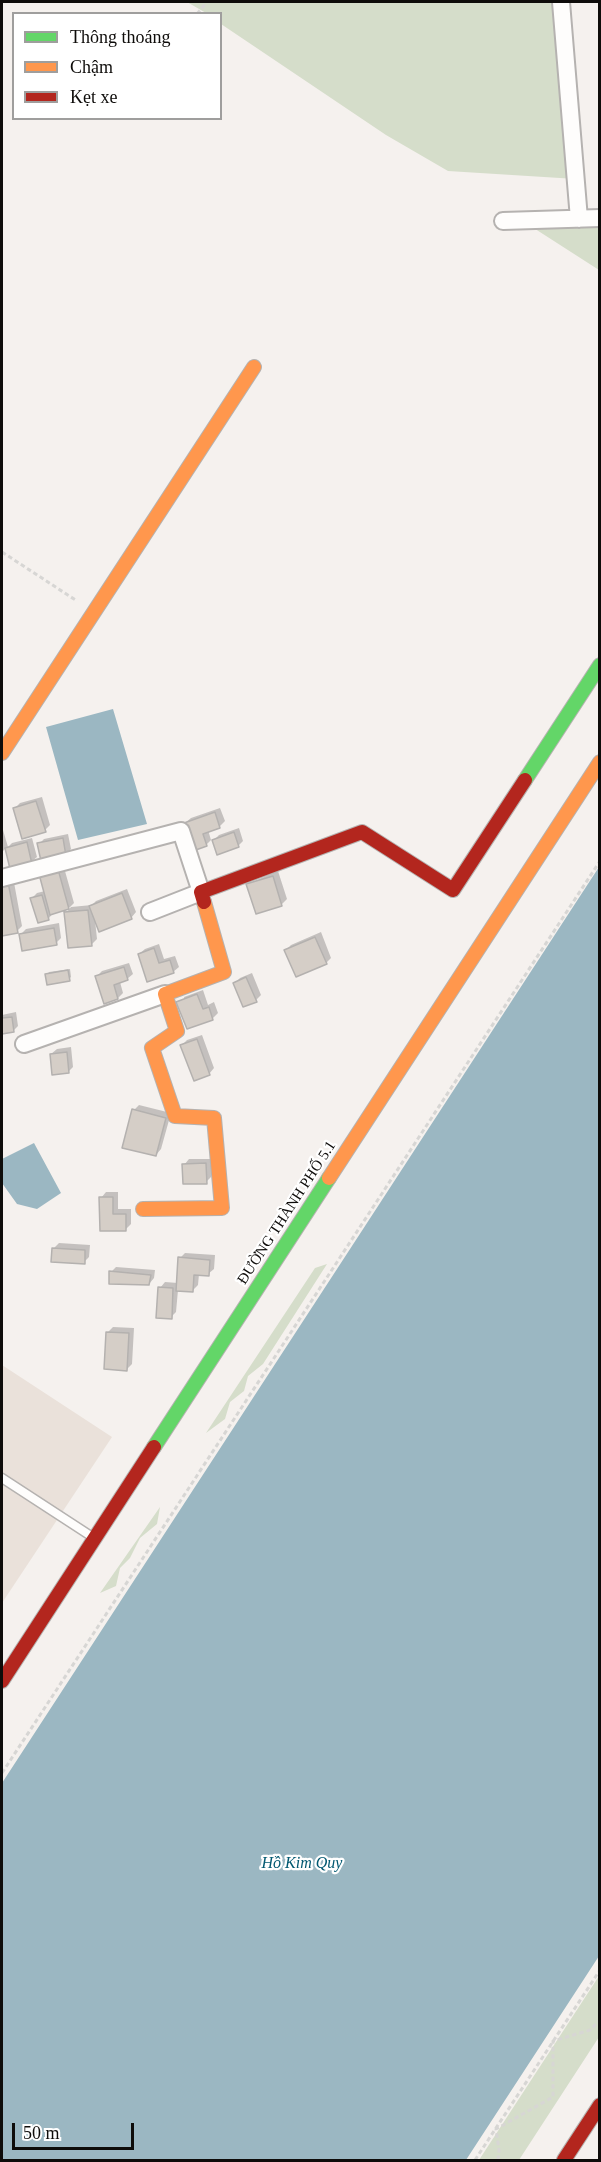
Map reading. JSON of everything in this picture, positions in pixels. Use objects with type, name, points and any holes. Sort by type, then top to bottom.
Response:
[{"type":"street","points":[[561,2],[579,219]]},
{"type":"street","points":[[503,221],[600,218]]},
{"type":"street","points":[[2,753],[254,367]]},
{"type":"street","points":[[150,912],[362,832],[453,890],[600,665]]},
{"type":"street","name":"ĐƯỜNG THÀNH PHỐ 5.1","points":[[2,1681],[600,762]]},
{"type":"street","points":[[2,878],[181,831],[224,972],[24,1044]]},
{"type":"street","points":[[143,1209],[222,1208],[213,1118],[175,1116],[152,1048],[177,1031],[165,994]]},
{"type":"street","points":[[564,2160],[600,2105]]},
{"type":"lane","points":[[2,1478],[94,1539]]},
{"type":"path","points":[[2,552],[94,612]]},
{"type":"path","points":[[2,1773],[600,861]]},
{"type":"path","points":[[475,2160],[600,1970]]},
{"type":"path","points":[[553,2041],[590,2030],[600,2020]]},
{"type":"path","points":[[496,2129],[553,2097],[553,2041]]},
{"type":"path","points":[[496,2129],[498,2160]]},
{"type":"shaded area","points":[[2,1365],[112,1437],[2,1603]]},
{"type":"green space","points":[[187,2],[563,2],[576,179],[448,171],[386,135],[222,25],[222,12],[204,12]]},
{"type":"green space","points":[[599,221],[599,270],[529,225]]},
{"type":"green space","points":[[327,1264],[263,1364],[248,1376],[244,1391],[230,1402],[225,1419],[206,1433],[315,1268]]},
{"type":"green space","points":[[160,1507],[157,1524],[140,1538],[130,1558],[120,1568],[116,1586],[100,1593]]},
{"type":"green space","points":[[599,1976],[599,2037],[519,2160],[479,2160]]},
{"type":"water","points":[[113,709],[147,824],[78,840],[46,727]]},
{"type":"water","name":"Hồ Kim Quy","points":[[599,867],[599,1956],[466,2160],[2,2160],[2,1783]]},
{"type":"water","points":[[34,1143],[61,1193],[37,1209],[17,1204],[2,1183],[2,1159]]},
{"type":"building","points":[[36,801],[46,832],[22,839],[13,808]]},
{"type":"building","points":[[215,812],[220,828],[203,834],[207,846],[193,851],[184,823]]},
{"type":"building","points":[[234,832],[239,847],[217,855],[212,840]]},
{"type":"building","points":[[63,838],[66,856],[41,861],[37,843]]},
{"type":"building","points":[[27,842],[32,864],[10,869],[5,848]]},
{"type":"building","points":[[58,869],[69,909],[50,915],[39,874]]},
{"type":"building","points":[[273,876],[282,906],[256,914],[246,884]]},
{"type":"building","points":[[8,882],[18,933],[2,936],[2,883]]},
{"type":"building","points":[[122,893],[132,919],[99,932],[89,906]]},
{"type":"building","points":[[42,895],[49,920],[38,923],[30,898]]},
{"type":"building","points":[[88,910],[92,946],[68,948],[64,912]]},
{"type":"building","points":[[54,928],[57,945],[22,951],[19,934]]},
{"type":"building","points":[[315,937],[327,964],[296,977],[284,950]]},
{"type":"building","points":[[154,948],[159,963],[170,960],[174,973],[147,982],[138,954]]},
{"type":"building","points":[[124,967],[128,980],[114,985],[118,999],[104,1004],[95,976]]},
{"type":"building","points":[[68,970],[70,981],[47,985],[45,974]]},
{"type":"building","points":[[246,977],[257,1002],[243,1007],[233,983]]},
{"type":"building","points":[[197,994],[203,1009],[209,1007],[213,1020],[187,1029],[176,1002]]},
{"type":"building","points":[[12,1017],[14,1032],[2,1034],[2,1018]]},
{"type":"building","points":[[197,1039],[210,1075],[194,1081],[180,1045]]},
{"type":"building","points":[[67,1052],[69,1073],[52,1075],[50,1054]]},
{"type":"building","points":[[132,1109],[166,1118],[156,1156],[122,1148]]},
{"type":"building","points":[[206,1163],[207,1184],[183,1184],[182,1164]]},
{"type":"building","points":[[99,1197],[113,1197],[113,1214],[126,1214],[126,1231],[100,1231]]},
{"type":"building","points":[[52,1248],[85,1250],[85,1264],[51,1262]]},
{"type":"building","points":[[178,1257],[210,1260],[209,1276],[194,1275],[193,1292],[176,1291]]},
{"type":"building","points":[[109,1271],[151,1275],[149,1285],[109,1284]]},
{"type":"building","points":[[158,1287],[173,1288],[172,1319],[156,1318]]},
{"type":"building","points":[[106,1332],[129,1333],[127,1371],[104,1369]]},
{"type":"traffic: fast","points":[[525,780],[600,665]]},
{"type":"traffic: fast","points":[[154,1447],[329,1178]]},
{"type":"traffic: slow","points":[[2,753],[254,367]]},
{"type":"traffic: slow","points":[[329,1178],[600,762]]},
{"type":"traffic: slow","points":[[143,1209],[222,1208],[214,1118],[175,1116],[152,1048],[177,1031],[165,994],[224,972],[204,902]]},
{"type":"traffic: jam","points":[[204,902],[201,892],[362,832],[453,890],[525,780]]},
{"type":"traffic: jam","points":[[2,1681],[154,1447]]},
{"type":"traffic: jam","points":[[564,2160],[600,2105]]}]
